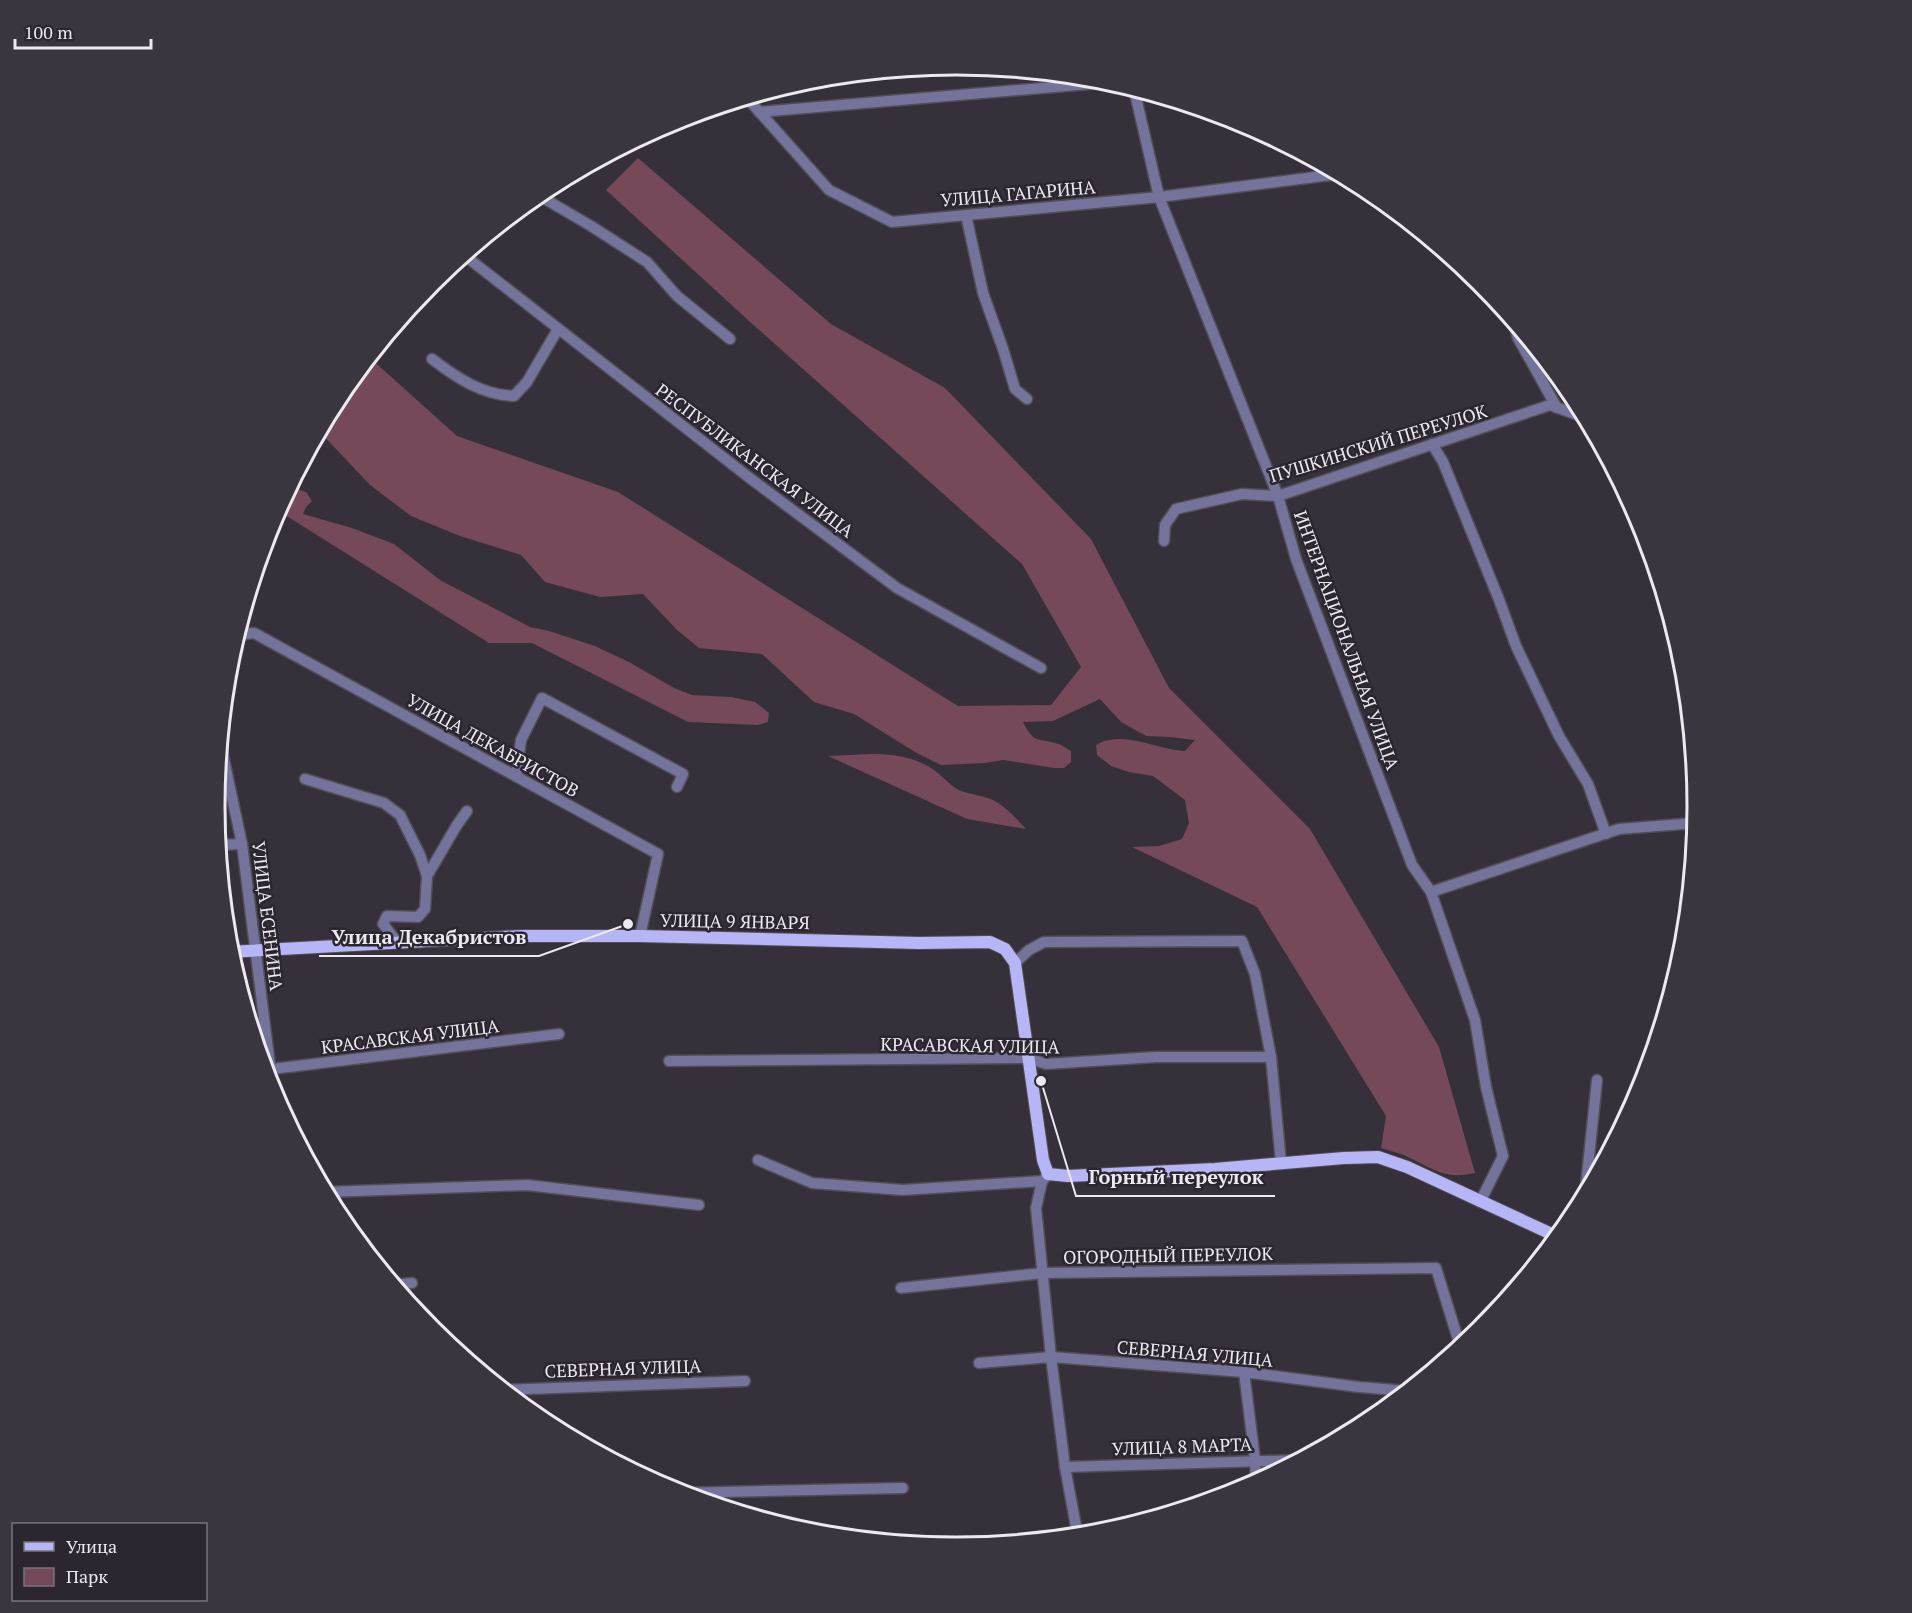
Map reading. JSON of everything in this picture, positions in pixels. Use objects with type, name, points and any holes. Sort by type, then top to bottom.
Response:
[{"type":"main road","name":"УЛИЦА 9 ЯНВАРЯ","points":[[239,951],[521,936],[640,936],[920,943],[990,942],[1005,949],[1015,963]]},
{"type":"main road","points":[[1015,963],[1045,1178],[1378,1157],[1407,1167],[1550,1233]]},
{"type":"street","points":[[759,111],[1075,85]]},
{"type":"street","name":"ИНТЕРНАЦИОНАЛЬНАЯ УЛИЦА","points":[[1136,98],[1159,197],[1278,496],[1296,559],[1412,865],[1431,892],[1475,1020],[1486,1087],[1503,1156],[1480,1202]]},
{"type":"street","name":"УЛИЦА ГАГАРИНА","points":[[753,104],[829,190],[892,222],[1159,197],[1326,176]]},
{"type":"street","points":[[547,200],[647,262],[677,296],[730,339]]},
{"type":"street","points":[[966,215],[983,292],[1015,389],[1027,399]]},
{"type":"street","name":"РЕСПУБЛИКАНСКАЯ УЛИЦА","points":[[471,260],[751,479],[897,588],[1041,668]]},
{"type":"street","points":[[432,359],[475,388],[493,394],[514,396],[527,382],[558,329]]},
{"type":"street","points":[[1519,341],[1557,408]]},
{"type":"street","name":"ПУШКИНСКИЙ ПЕРЕУЛОК","points":[[1164,541],[1165,525],[1176,509],[1242,494],[1278,496],[1550,405],[1572,413]]},
{"type":"street","points":[[1432,444],[1443,462],[1516,646],[1559,736],[1588,784],[1606,834]]},
{"type":"street","name":"УЛИЦА ДЕКАБРИСТОВ","points":[[245,634],[254,633],[658,854],[640,936]]},
{"type":"street","points":[[516,776],[521,740],[542,698],[683,774],[677,787]]},
{"type":"street","name":"УЛИЦА ЕСЕНИНА","points":[[226,776],[242,844],[257,950],[265,1048]]},
{"type":"street","points":[[305,779],[384,803],[400,815],[420,855],[427,876],[425,909],[418,916],[387,916],[383,924],[398,943]]},
{"type":"street","points":[[427,876],[467,811]]},
{"type":"street","points":[[1431,892],[1620,830],[1687,825]]},
{"type":"street","points":[[226,845],[242,844]]},
{"type":"street","points":[[1015,963],[1044,942],[1242,942],[1255,974],[1271,1057],[1281,1163]]},
{"type":"street","name":"КРАСАВСКАЯ УЛИЦА","points":[[274,1069],[559,1034]]},
{"type":"street","name":"КРАСАВСКАЯ УЛИЦА","points":[[669,1060],[1028,1058],[1046,1064],[1156,1057],[1271,1057]]},
{"type":"street","points":[[1587,1175],[1597,1080]]},
{"type":"street","points":[[758,1160],[812,1183],[903,1190],[1045,1178],[1036,1208],[1051,1357],[1065,1467],[1076,1528]]},
{"type":"street","points":[[335,1192],[526,1185],[699,1205]]},
{"type":"street","name":"ОГОРОДНЫЙ ПЕРЕУЛОК","points":[[901,1288],[1043,1273],[1436,1268],[1458,1338]]},
{"type":"street","points":[[402,1284],[412,1282]]},
{"type":"street","name":"СЕВЕРНАЯ УЛИЦА","points":[[979,1363],[1051,1357],[1244,1372],[1397,1390]]},
{"type":"street","points":[[1244,1372],[1256,1474]]},
{"type":"street","name":"СЕВЕРНАЯ УЛИЦА","points":[[515,1390],[745,1381]]},
{"type":"street","name":"УЛИЦА 8 МАРТА","points":[[1065,1467],[1285,1460]]},
{"type":"street","points":[[704,1492],[903,1488]]},
{"type":"green space","points":[[638,158],[831,324],[945,388],[1091,539],[1169,688],[1310,829],[1439,1047],[1475,1173],[1447,1174],[1381,1148],[1386,1116],[1257,907],[1132,847],[1159,846],[1182,839],[1189,823],[1185,800],[1153,776],[1111,766],[1097,755],[1096,745],[1107,740],[1128,739],[1185,751],[1195,740],[1146,736],[1121,722],[1100,699],[1053,721],[1023,722],[1037,739],[1060,745],[1071,751],[1071,762],[1064,768],[1003,760],[941,765],[915,752],[854,714],[814,702],[762,654],[699,648],[677,630],[643,594],[600,597],[545,582],[521,555],[460,536],[411,516],[370,485],[325,437],[375,362],[457,436],[618,492],[958,706],[1051,705],[1081,667],[1022,564],[749,321],[606,190]]},
{"type":"green space","points":[[297,489],[306,492],[312,501],[303,514],[352,528],[394,544],[440,580],[530,627],[595,646],[629,662],[674,688],[692,695],[731,697],[755,702],[769,713],[768,722],[758,725],[688,722],[532,643],[489,643],[285,515]]},
{"type":"green space","points":[[871,754],[904,757],[920,762],[959,790],[995,801],[1026,829],[967,819],[828,756]]},
{"type":"place","name":"Улица Декабристов","points":[[628,924]]},
{"type":"place","name":"Горный переулок","points":[[1041,1081]]}]
